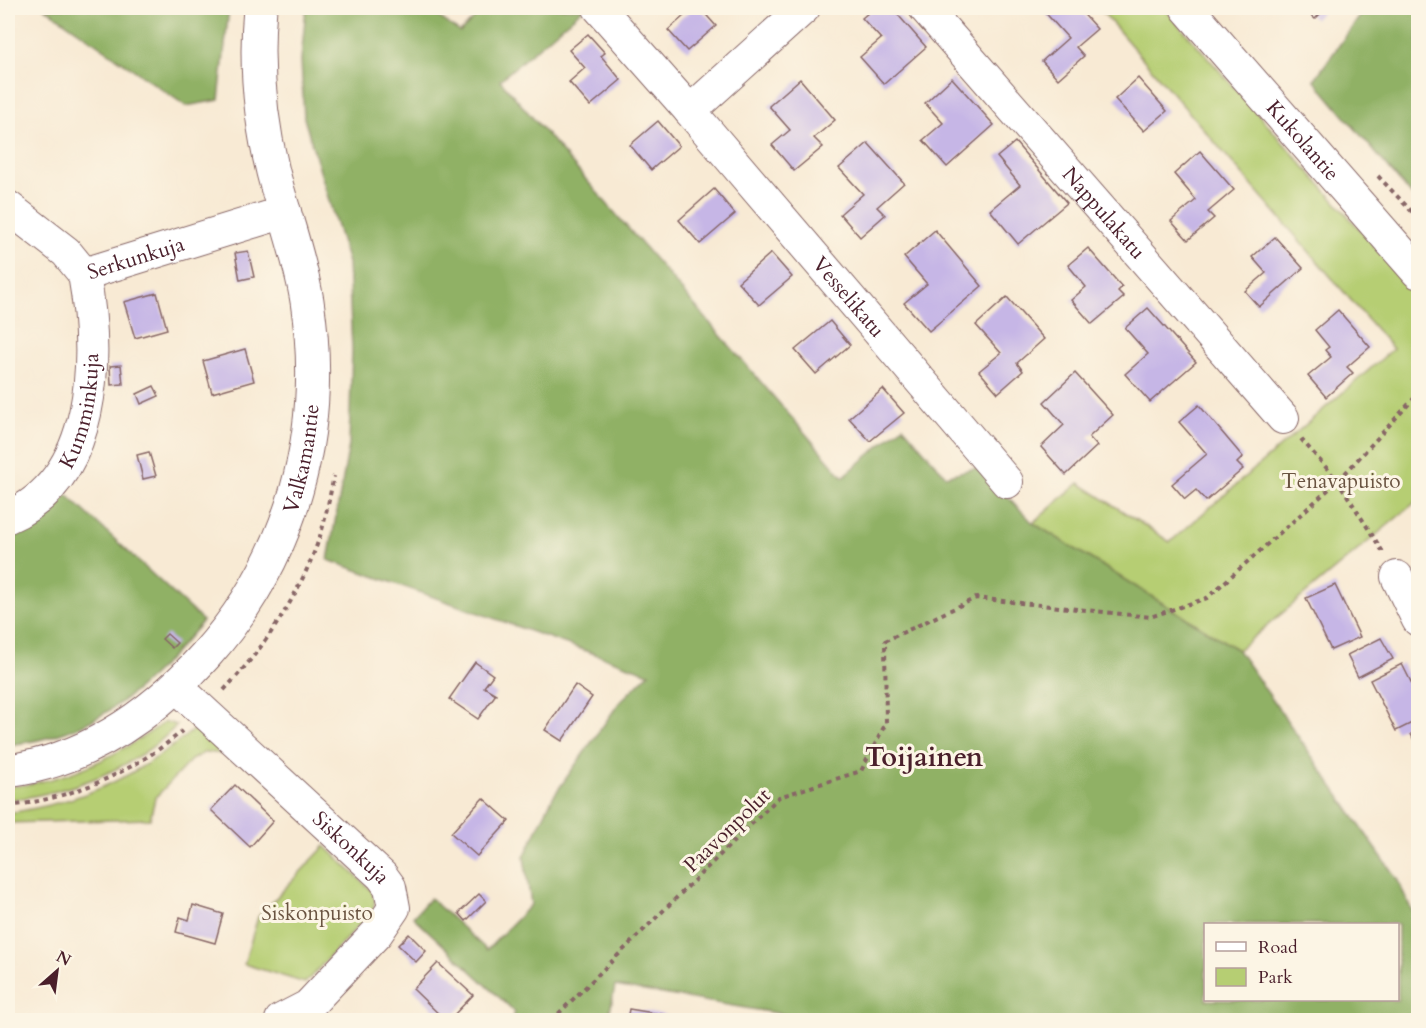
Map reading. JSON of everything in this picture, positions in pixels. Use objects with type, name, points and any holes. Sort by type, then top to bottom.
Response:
[{"type":"street","name":"Valkamantie","points":[[8,771],[54,762],[89,747],[136,719],[177,687],[244,608],[271,562],[292,512],[303,466],[312,384],[307,301],[273,173],[265,128],[258,53],[260,8]]},
{"type":"street","name":"Vesselikatu","points":[[599,8],[690,111],[1006,482]]},
{"type":"street","points":[[690,111],[804,8]]},
{"type":"street","name":"Nappulakatu","points":[[925,8],[1283,418]]},
{"type":"street","name":"Kukolantie","points":[[1187,8],[1419,272]]},
{"type":"street","name":"Serkunkuja","points":[[8,207],[66,252],[84,274],[285,212]]},
{"type":"street","name":"Kumminkuja","points":[[8,517],[26,509],[47,491],[67,466],[79,437],[86,405],[92,337],[84,274]]},
{"type":"street","points":[[1397,577],[1419,620]]},
{"type":"street","name":"Siskonkuja","points":[[177,687],[382,876],[393,896],[394,908],[377,933],[308,1006],[281,1020]]},
{"type":"path","points":[[1338,481],[1419,394]]},
{"type":"path","points":[[1283,418],[1338,481],[1397,577]]},
{"type":"path","points":[[8,806],[26,804],[84,788],[140,764],[180,733],[203,711],[244,669],[292,599],[322,530],[334,473]]},
{"type":"path","name":"Paavonpolut","points":[[552,1020],[779,797],[861,771],[886,723],[885,640],[975,598],[1150,617],[1207,598],[1338,481]]},
{"type":"green space","points":[[45,8],[229,8],[219,100],[186,106]]},
{"type":"green space","points":[[306,8],[426,8],[460,32],[485,8],[584,8],[500,80],[843,477],[903,426],[946,476],[975,468],[987,475],[1033,523],[1238,650],[1397,879],[1418,924],[1418,1020],[817,1020],[615,986],[608,1020],[511,1020],[515,1012],[413,917],[430,898],[487,950],[531,904],[524,857],[553,797],[619,703],[649,673],[328,560],[349,445],[352,349],[348,263],[304,118],[301,60]]},
{"type":"green space","name":"Tenavapuisto","points":[[1099,8],[1164,8],[1418,295],[1418,500],[1238,650],[1033,523],[1079,483],[1170,542],[1393,349]]},
{"type":"green space","points":[[1366,8],[1418,8],[1418,203],[1314,80]]},
{"type":"green space","points":[[67,495],[203,621],[161,667],[118,704],[68,731],[40,740],[8,745],[8,533],[41,518]]},
{"type":"green space","points":[[165,722],[177,725],[141,755],[120,767],[99,777],[54,792],[8,800],[8,787],[50,780],[71,773],[110,756]]},
{"type":"green space","points":[[199,725],[204,725],[225,754],[205,752],[191,760],[155,798],[150,819],[8,823],[8,813],[62,802],[110,784],[155,758]]},
{"type":"green space","name":"Siskonpuisto","points":[[325,846],[371,890],[375,900],[373,910],[305,983],[244,964],[258,917]]},
{"type":"building","points":[[693,8],[700,8],[716,26],[687,51],[668,30]]},
{"type":"building","points":[[874,8],[892,8],[926,47],[884,84],[860,57],[881,39],[862,18]]},
{"type":"building","points":[[1078,8],[1097,29],[1076,47],[1084,56],[1058,79],[1042,61],[1068,38],[1042,9]]},
{"type":"building","points":[[1303,8],[1326,8],[1315,19]]},
{"type":"building","points":[[588,34],[605,53],[601,56],[621,80],[590,106],[569,82],[585,68],[569,50]]},
{"type":"building","points":[[952,78],[994,125],[947,167],[923,140],[943,123],[925,103]]},
{"type":"building","points":[[1138,78],[1167,111],[1144,131],[1115,99]]},
{"type":"building","points":[[800,79],[835,120],[814,138],[823,147],[794,171],[772,145],[790,130],[769,106]]},
{"type":"building","points":[[658,121],[679,146],[651,170],[630,145]]},
{"type":"building","points":[[1015,142],[1067,203],[1018,244],[990,210],[1020,185],[997,157]]},
{"type":"building","points":[[868,143],[904,183],[877,207],[885,215],[860,237],[840,214],[863,194],[839,168]]},
{"type":"building","points":[[1200,151],[1234,190],[1208,212],[1214,218],[1188,240],[1171,221],[1196,200],[1174,174]]},
{"type":"building","points":[[714,189],[735,214],[700,244],[679,220]]},
{"type":"building","points":[[935,230],[982,286],[929,331],[904,303],[927,284],[904,257]]},
{"type":"building","points":[[1275,237],[1303,268],[1259,307],[1245,291],[1266,273],[1252,257]]},
{"type":"building","points":[[1088,248],[1122,287],[1118,291],[1124,297],[1092,324],[1071,300],[1086,287],[1068,265]]},
{"type":"building","points":[[248,251],[254,277],[240,280],[235,253]]},
{"type":"building","points":[[771,253],[792,277],[759,305],[738,282]]},
{"type":"building","points":[[157,293],[167,329],[135,338],[124,302]]},
{"type":"building","points":[[1007,297],[1044,339],[1017,363],[1023,371],[998,393],[979,371],[1001,353],[976,325]]},
{"type":"building","points":[[1148,308],[1196,362],[1150,402],[1125,374],[1148,354],[1125,328]]},
{"type":"building","points":[[1338,310],[1370,347],[1347,367],[1353,373],[1326,397],[1308,376],[1331,357],[1325,350],[1329,347],[1315,330]]},
{"type":"building","points":[[830,321],[850,345],[816,374],[795,350]]},
{"type":"building","points":[[245,349],[254,381],[212,393],[203,361]]},
{"type":"building","points":[[121,365],[123,384],[111,385],[110,366]]},
{"type":"building","points":[[1075,373],[1113,415],[1089,437],[1097,446],[1066,475],[1041,447],[1064,425],[1044,402]]},
{"type":"building","points":[[154,386],[159,396],[141,404],[137,394]]},
{"type":"building","points":[[883,389],[904,413],[870,441],[849,418]]},
{"type":"building","points":[[1199,405],[1243,457],[1237,463],[1243,469],[1206,501],[1196,490],[1185,499],[1172,484],[1207,454],[1179,422]]},
{"type":"building","points":[[149,452],[156,476],[143,479],[137,455]]},
{"type":"building","points":[[1335,585],[1360,637],[1331,650],[1306,598]]},
{"type":"building","points":[[167,634],[177,643],[172,648],[162,639]]},
{"type":"building","points":[[1381,638],[1393,659],[1358,677],[1347,655]]},
{"type":"building","points":[[475,662],[493,675],[484,687],[496,694],[478,719],[449,699]]},
{"type":"building","points":[[1402,664],[1418,696],[1418,720],[1396,731],[1370,680]]},
{"type":"building","points":[[575,685],[592,697],[562,741],[545,730]]},
{"type":"building","points":[[1418,730],[1418,749],[1411,734]]},
{"type":"building","points":[[235,785],[273,821],[250,847],[211,810]]},
{"type":"building","points":[[483,798],[509,821],[477,856],[451,833]]},
{"type":"building","points":[[479,894],[486,901],[466,921],[459,913]]},
{"type":"building","points":[[193,905],[223,914],[215,943],[176,932],[180,917],[189,920]]},
{"type":"building","points":[[409,934],[426,951],[416,962],[398,945]]},
{"type":"building","points":[[438,963],[473,995],[449,1020],[445,1020],[413,989]]},
{"type":"building","points":[[629,1009],[690,1019],[690,1020],[627,1020]]},
{"type":"district","name":"Toijainen","points":[[924,757]]}]
